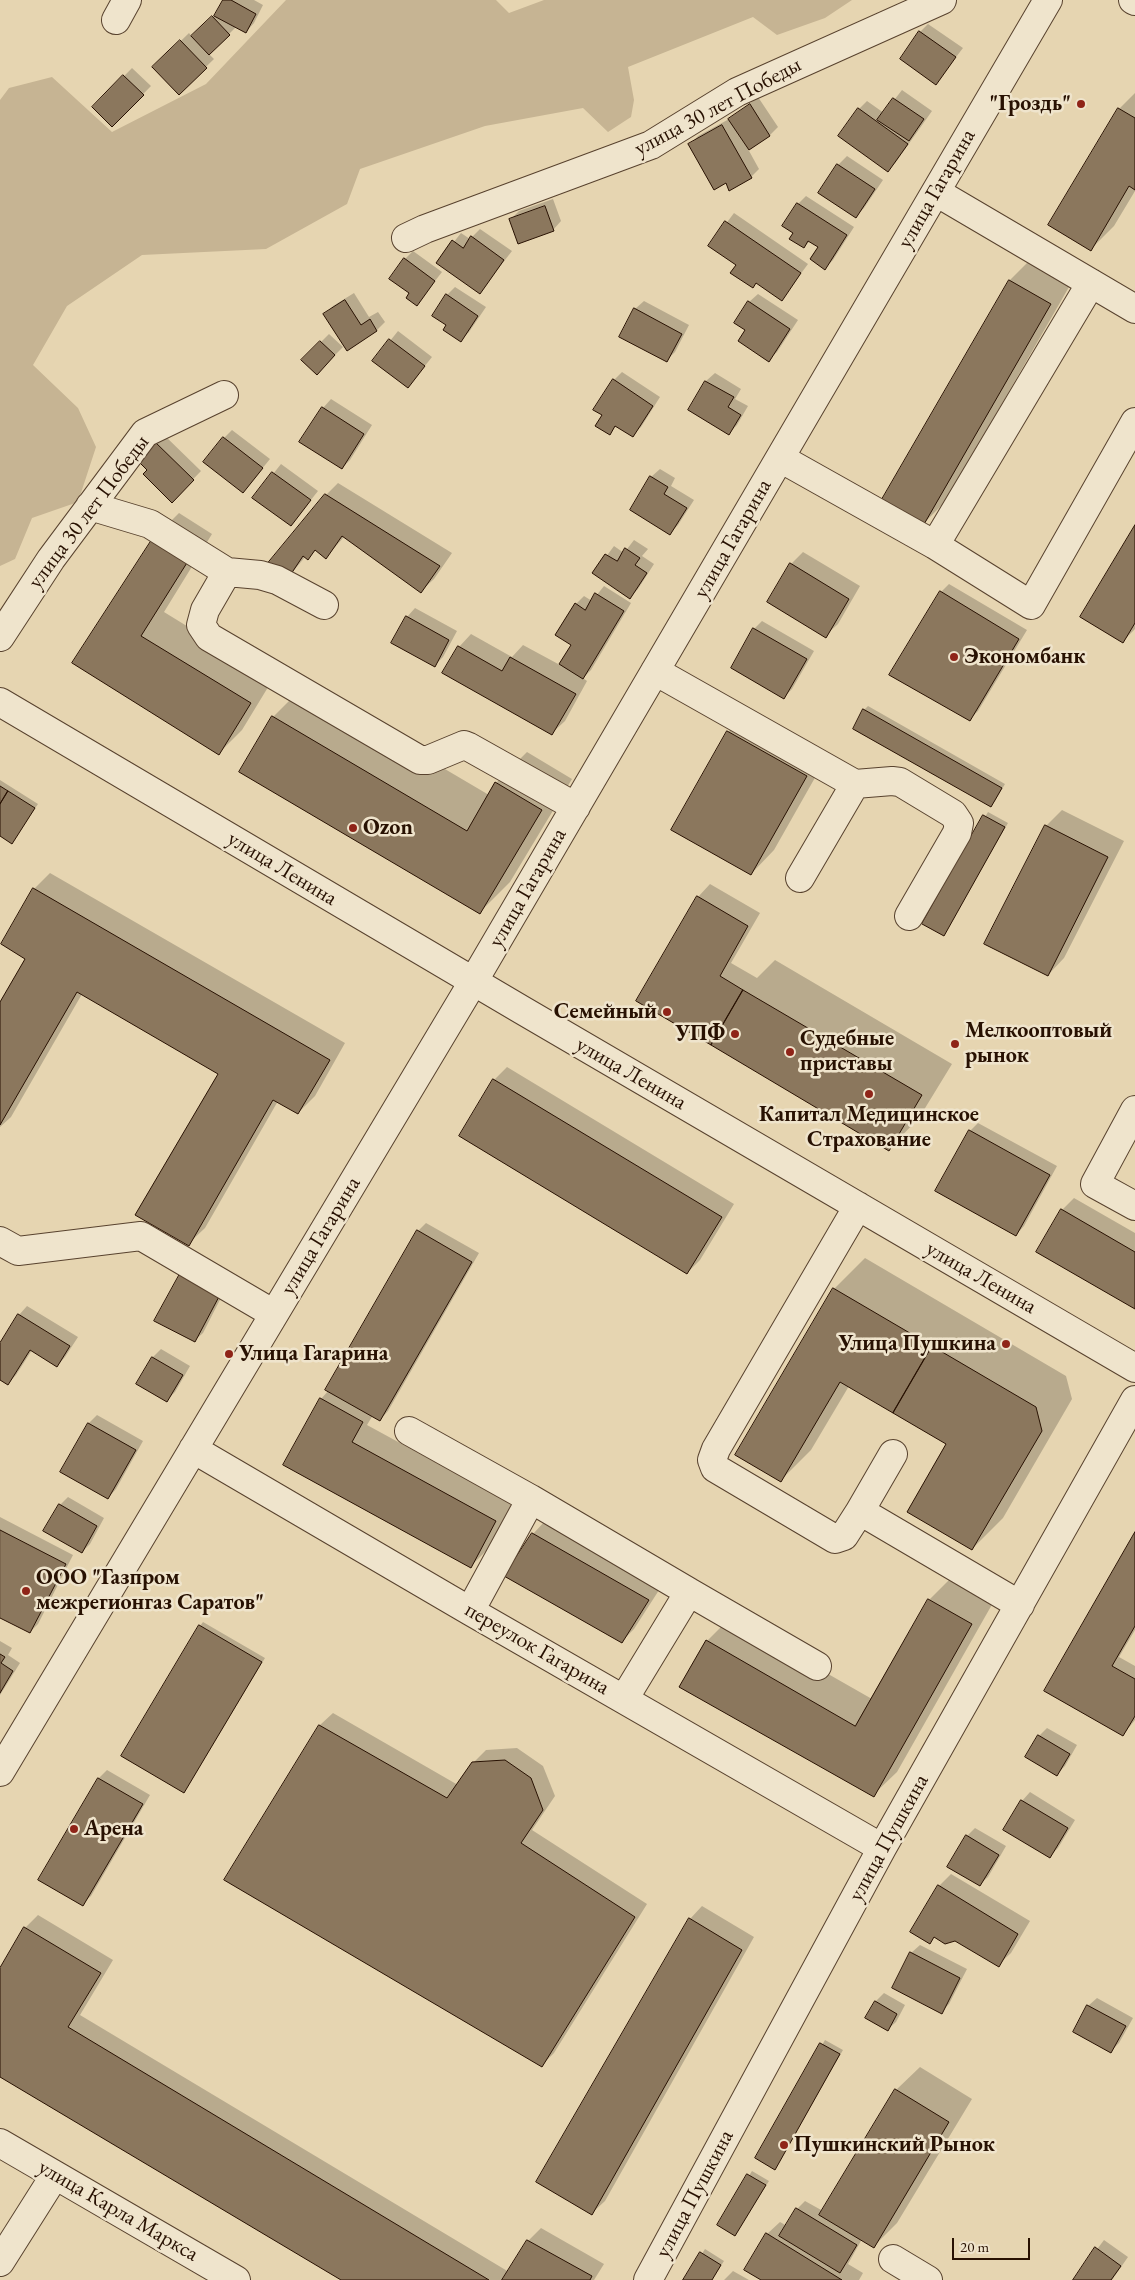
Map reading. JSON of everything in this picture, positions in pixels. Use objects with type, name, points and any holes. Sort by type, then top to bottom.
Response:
[{"type":"street","name":"улица 30 лет Победы","points":[[406,238],[425,229],[652,146],[737,92],[942,0]]},
{"type":"street","name":"улица Гагарина","points":[[0,1772],[473,982],[1048,0]]},
{"type":"street","points":[[936,192],[1135,309]]},
{"type":"street","points":[[935,545],[1091,284]]},
{"type":"street","name":"улица 30 лет Победы","points":[[0,637],[51,559],[145,433],[224,395]]},
{"type":"street","points":[[780,458],[935,545],[1031,605],[1135,422]]},
{"type":"street","points":[[90,506],[150,524],[227,572],[260,575],[277,580],[324,605]]},
{"type":"street","points":[[227,572],[205,610],[201,625],[209,637],[420,760],[428,760],[464,745],[576,807]]},
{"type":"street","points":[[655,671],[855,784],[900,782],[954,814],[959,823],[956,833],[908,916]]},
{"type":"street","name":"улица Ленина","points":[[0,702],[473,982],[1135,1368]]},
{"type":"street","points":[[800,878],[855,784]]},
{"type":"street","points":[[1135,1110],[1095,1184],[1135,1206]]},
{"type":"street","points":[[858,1206],[716,1449],[712,1460],[715,1468],[723,1474],[835,1539],[844,1536],[893,1454]]},
{"type":"street","points":[[0,1241],[18,1251],[140,1236],[274,1314]]},
{"type":"street","name":"улица Пушкина","points":[[648,2280],[882,1848],[1135,1400]]},
{"type":"street","points":[[410,1431],[532,1499],[817,1666]]},
{"type":"street","name":"переулок Гагарина","points":[[193,1449],[470,1612],[624,1698],[882,1848]]},
{"type":"street","points":[[470,1612],[532,1499]]},
{"type":"street","points":[[860,1511],[1020,1605]]},
{"type":"street","points":[[624,1698],[689,1592]]},
{"type":"street","name":"улица Карла Маркса","points":[[0,2143],[236,2280]]},
{"type":"street","points":[[0,2262],[55,2175]]},
{"type":"street","points":[[893,2259],[928,2280]]},
{"type":"shaded area","points":[[286,0],[496,0],[509,13],[544,0],[852,0],[825,18],[777,35],[753,17],[628,67],[634,100],[631,117],[608,132],[583,108],[485,126],[360,169],[347,204],[266,249],[142,255],[67,306],[33,365],[78,408],[96,447],[78,502],[32,518],[15,559],[0,566],[0,100],[9,88],[52,77],[112,132],[206,84]]},
{"type":"building","points":[[223,0],[231,0],[256,14],[246,33],[214,16]]},
{"type":"building","points":[[212,16],[230,35],[209,55],[191,36]]},
{"type":"building","points":[[919,31],[956,57],[936,85],[900,59]]},
{"type":"building","points":[[180,40],[207,68],[179,95],[152,67]]},
{"type":"building","points":[[123,75],[144,95],[112,127],[92,107]]},
{"type":"building","points":[[893,98],[924,119],[909,141],[877,120]]},
{"type":"building","points":[[750,104],[770,136],[749,150],[728,119]]},
{"type":"building","points":[[858,108],[908,144],[888,172],[838,136]]},
{"type":"building","points":[[1118,108],[1135,118],[1135,190],[1129,186],[1091,251],[1048,225]]},
{"type":"building","points":[[722,125],[752,178],[729,191],[726,183],[714,190],[688,144]]},
{"type":"building","points":[[837,164],[875,189],[856,218],[818,193]]},
{"type":"building","points":[[797,203],[847,235],[825,270],[810,259],[818,247],[808,241],[804,248],[789,239],[793,233],[782,226]]},
{"type":"building","points":[[545,206],[554,231],[518,244],[509,219]]},
{"type":"building","points":[[725,221],[801,273],[782,301],[756,283],[753,288],[730,273],[736,265],[708,246]]},
{"type":"building","points":[[471,236],[504,260],[480,294],[436,263],[452,240],[463,248]]},
{"type":"building","points":[[404,258],[435,281],[417,306],[406,298],[409,293],[389,279]]},
{"type":"building","points":[[1009,280],[1051,304],[923,526],[881,501]]},
{"type":"building","points":[[446,294],[478,316],[461,342],[443,330],[446,325],[432,316]]},
{"type":"building","points":[[345,300],[361,325],[370,319],[377,331],[347,351],[323,314]]},
{"type":"building","points":[[748,301],[790,329],[769,362],[738,341],[745,330],[734,323]]},
{"type":"building","points":[[634,308],[682,334],[667,362],[619,337]]},
{"type":"building","points":[[389,339],[425,366],[408,388],[372,361]]},
{"type":"building","points":[[320,341],[335,355],[317,375],[301,360]]},
{"type":"building","points":[[613,379],[653,406],[633,437],[615,426],[610,435],[595,426],[602,415],[593,410]]},
{"type":"building","points":[[705,381],[734,397],[728,407],[741,415],[729,435],[688,410]]},
{"type":"building","points":[[322,407],[364,434],[342,469],[299,442]]},
{"type":"building","points":[[223,437],[263,468],[243,493],[203,462]]},
{"type":"building","points":[[153,440],[194,480],[172,503],[143,474],[147,470],[135,458]]},
{"type":"building","points":[[272,472],[311,500],[291,526],[252,498]]},
{"type":"building","points":[[650,476],[668,487],[664,494],[687,508],[670,535],[630,510]]},
{"type":"building","points":[[325,494],[440,566],[421,593],[342,536],[326,559],[315,550],[308,560],[303,556],[289,577],[268,563]]},
{"type":"building","points":[[1135,525],[1135,623],[1123,643],[1080,617]]},
{"type":"building","points":[[155,535],[190,558],[141,636],[251,703],[219,755],[72,663]]},
{"type":"building","points":[[625,548],[640,558],[635,565],[647,573],[630,599],[592,573],[605,554],[617,561]]},
{"type":"building","points":[[790,563],[849,599],[826,638],[767,602]]},
{"type":"building","name":"Экономбанк","points":[[940,591],[1019,639],[970,721],[889,675]]},
{"type":"building","points":[[595,593],[624,611],[583,679],[559,664],[571,645],[555,635],[575,603],[585,610]]},
{"type":"building","points":[[406,616],[449,640],[435,667],[391,643]]},
{"type":"building","points":[[753,628],[807,659],[784,699],[731,668]]},
{"type":"building","points":[[458,646],[502,671],[510,657],[576,694],[552,735],[442,673]]},
{"type":"building","points":[[863,709],[1002,788],[991,807],[853,729]]},
{"type":"building","points":[[272,716],[467,831],[495,782],[542,810],[480,914],[239,772]]},
{"type":"building","points":[[727,731],[807,776],[751,875],[671,830]]},
{"type":"building","points":[[0,786],[8,791],[0,804]]},
{"type":"building","points":[[8,791],[35,808],[12,844],[0,836],[0,804]]},
{"type":"building","points":[[983,815],[1005,827],[944,936],[922,924]]},
{"type":"building","points":[[1045,825],[1108,857],[1048,976],[984,944]]},
{"type":"building","points":[[33,888],[330,1060],[298,1114],[273,1100],[189,1246],[135,1215],[218,1074],[77,992],[0,1125],[0,1002],[25,959],[1,944]]},
{"type":"building","points":[[697,896],[748,926],[720,976],[743,990],[711,1045],[636,1001]]},
{"type":"building","points":[[743,990],[922,1095],[889,1151],[711,1045]]},
{"type":"building","points":[[493,1079],[722,1217],[687,1274],[459,1136]]},
{"type":"building","points":[[969,1130],[1050,1175],[1016,1236],[935,1191]]},
{"type":"building","points":[[1061,1209],[1135,1252],[1135,1309],[1036,1252]]},
{"type":"building","points":[[417,1230],[472,1262],[380,1421],[325,1390]]},
{"type":"building","points":[[182,1270],[222,1291],[195,1342],[154,1321]]},
{"type":"building","points":[[833,1288],[932,1346],[893,1413],[840,1382],[781,1482],[735,1455]]},
{"type":"building","points":[[18,1314],[70,1346],[57,1367],[30,1350],[8,1385],[0,1380],[0,1343]]},
{"type":"building","points":[[932,1346],[1036,1407],[1042,1431],[972,1550],[907,1512],[946,1444],[893,1413]]},
{"type":"building","points":[[152,1357],[183,1375],[167,1402],[136,1384]]},
{"type":"building","points":[[320,1398],[363,1422],[352,1442],[496,1521],[471,1568],[283,1465]]},
{"type":"building","points":[[88,1423],[136,1450],[108,1499],[60,1472]]},
{"type":"building","points":[[59,1504],[97,1526],[82,1553],[43,1531]]},
{"type":"building","name":"ООО \"Газпром межрегионгаз Саратов\"","points":[[0,1530],[66,1564],[30,1633],[0,1618]]},
{"type":"building","points":[[1135,1532],[1135,1626],[1112,1666],[1135,1679],[1135,1716],[1123,1736],[1044,1691]]},
{"type":"building","points":[[532,1533],[649,1600],[622,1643],[504,1576]]},
{"type":"building","points":[[928,1599],[972,1624],[874,1797],[679,1687],[706,1640],[855,1726]]},
{"type":"building","points":[[199,1625],[262,1662],[184,1793],[121,1756]]},
{"type":"building","points":[[0,1654],[5,1657],[1,1663],[13,1671],[0,1693]]},
{"type":"building","points":[[319,1725],[447,1798],[472,1762],[505,1760],[531,1778],[543,1810],[521,1843],[635,1917],[542,2067],[224,1880]]},
{"type":"building","points":[[1038,1735],[1070,1754],[1057,1776],[1025,1757]]},
{"type":"building","points":[[98,1778],[143,1804],[83,1906],[38,1880]]},
{"type":"building","points":[[1021,1800],[1068,1828],[1050,1858],[1003,1830]]},
{"type":"building","points":[[966,1835],[999,1855],[980,1886],[947,1867]]},
{"type":"building","points":[[938,1885],[1018,1934],[999,1967],[955,1941],[945,1944],[934,1937],[930,1944],[910,1932]]},
{"type":"building","points":[[689,1918],[742,1950],[592,2215],[536,2182]]},
{"type":"building","points":[[24,1927],[101,1973],[68,2027],[489,2280],[341,2280],[0,2077],[0,1968]]},
{"type":"building","points":[[910,1952],[960,1978],[942,2014],[892,1988]]},
{"type":"building","points":[[875,2001],[897,2014],[888,2031],[865,2018]]},
{"type":"building","points":[[1087,2005],[1126,2026],[1111,2053],[1073,2032]]},
{"type":"building","points":[[820,2043],[840,2054],[775,2170],[755,2158]]},
{"type":"building","points":[[895,2089],[949,2122],[874,2248],[819,2215]]},
{"type":"building","points":[[747,2174],[766,2185],[735,2236],[717,2225]]},
{"type":"building","points":[[796,2208],[857,2245],[840,2273],[779,2236]]},
{"type":"building","points":[[766,2233],[842,2280],[761,2280],[744,2270]]},
{"type":"building","points":[[527,2240],[592,2276],[590,2280],[502,2280]]},
{"type":"building","points":[[1095,2247],[1121,2266],[1111,2280],[1073,2280]]},
{"type":"building","points":[[700,2252],[721,2265],[712,2280],[683,2280]]},
{"type":"place","name":"\"Гроздь\"","points":[[1081,104]]},
{"type":"place","name":"Экономбанк","points":[[954,657]]},
{"type":"place","name":"Ozon","points":[[353,828]]},
{"type":"place","name":"Семейный","points":[[667,1012]]},
{"type":"place","name":"УПФ","points":[[735,1034]]},
{"type":"place","name":"Мелкооптовый рынок","points":[[955,1044]]},
{"type":"place","name":"Судебные приставы","points":[[790,1052]]},
{"type":"place","name":"Капитал Медицинское Страхование","points":[[869,1094]]},
{"type":"place","name":"Улица Пушкина","points":[[1006,1344]]},
{"type":"place","name":"Улица Гагарина","points":[[229,1354]]},
{"type":"place","name":"ООО \"Газпром межрегионгаз Саратов\"","points":[[26,1591]]},
{"type":"place","name":"Арена","points":[[74,1829]]},
{"type":"place","name":"Пушкинский Рынок","points":[[784,2145]]}]
